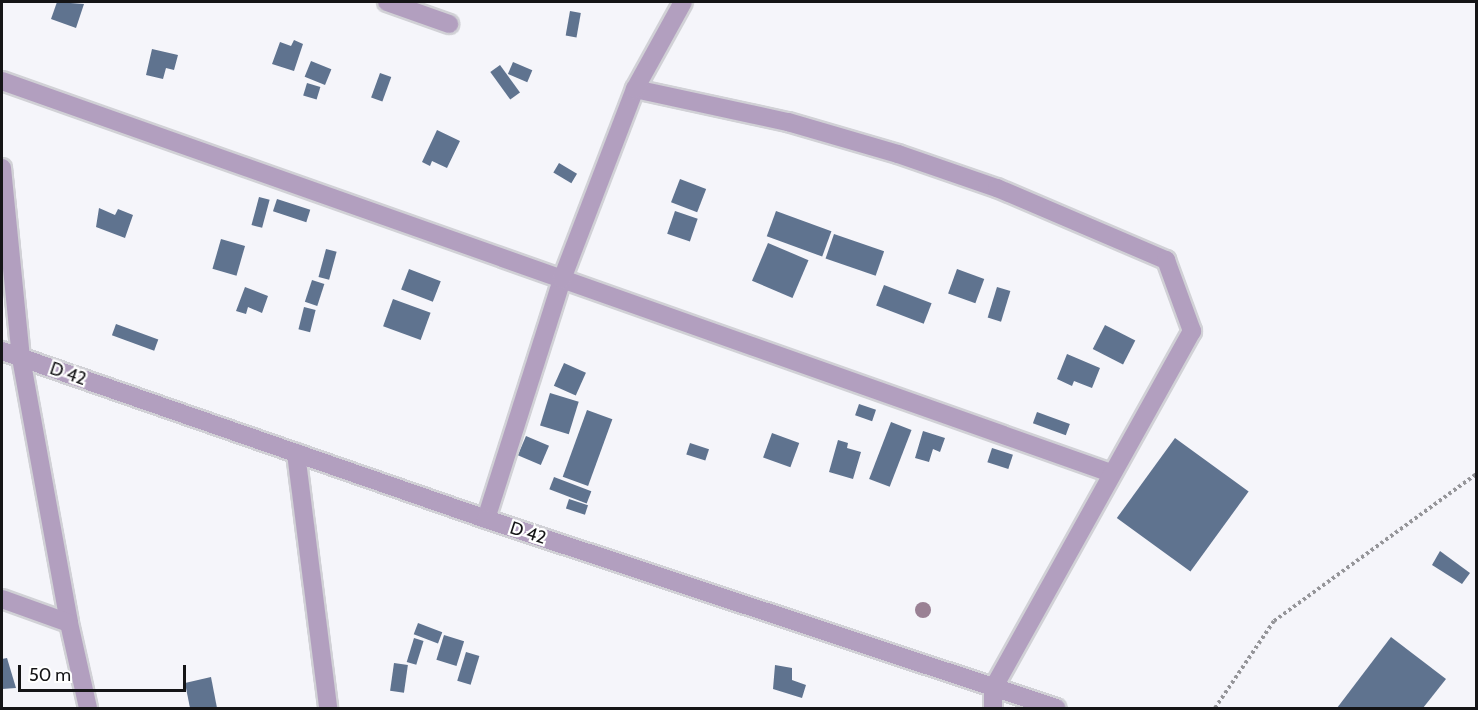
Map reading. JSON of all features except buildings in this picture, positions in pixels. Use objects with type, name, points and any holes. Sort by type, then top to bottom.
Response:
[{"type":"street","points":[[387,2],[449,24]]},
{"type":"street","points":[[486,519],[562,279],[635,89],[683,2]]},
{"type":"street","points":[[2,81],[1111,473]]},
{"type":"street","points":[[635,89],[788,122],[897,154],[997,188],[1166,260],[1192,331],[993,688],[993,708]]},
{"type":"street","points":[[2,168],[21,358],[69,623],[88,708]]},
{"type":"street","name":"D 42","points":[[2,351],[486,519],[1056,708]]},
{"type":"street","points":[[296,453],[328,708]]},
{"type":"street","points":[[2,599],[69,623]]},
{"type":"path","points":[[1215,708],[1274,621],[1476,474]]}]
